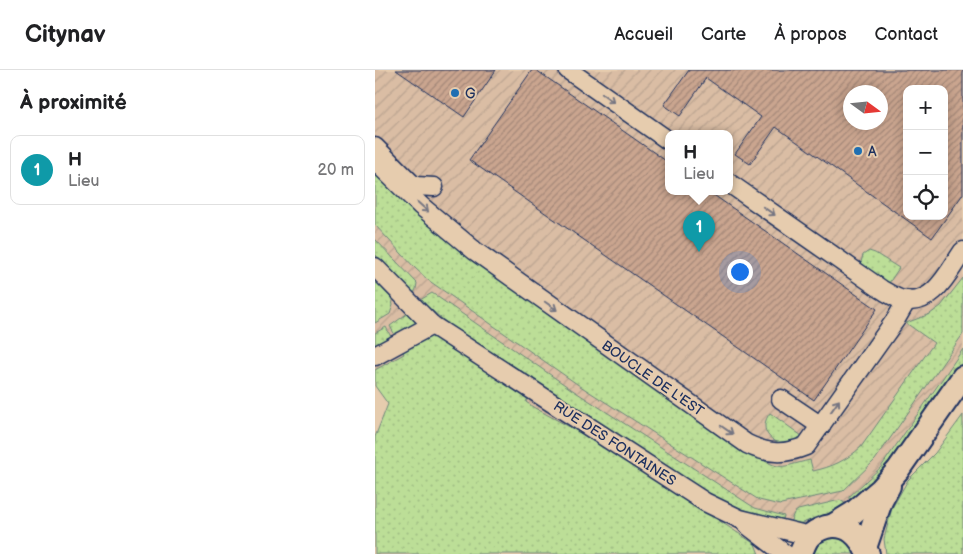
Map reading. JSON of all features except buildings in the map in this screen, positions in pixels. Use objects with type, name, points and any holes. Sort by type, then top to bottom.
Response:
[{"type":"main road","points":[[867,551],[881,501],[898,470],[963,377]]},
{"type":"main road","points":[[805,545],[819,529],[832,526],[853,513],[881,489],[898,470]]},
{"type":"main road","points":[[832,526],[844,528],[855,533],[867,551]]},
{"type":"street","points":[[568,70],[665,138]]},
{"type":"street","points":[[375,147],[411,183],[416,186],[434,187]]},
{"type":"street","name":"BOUCLE DE L'EST","points":[[375,161],[421,206],[475,251],[747,444],[772,453],[785,453],[806,446],[896,319],[907,300]]},
{"type":"street","points":[[733,186],[881,289],[898,298],[907,300],[924,298],[938,287],[963,251]]},
{"type":"street","name":"RUE DES FONTAINES","points":[[375,267],[432,325],[705,502],[740,520],[805,545]]},
{"type":"street","points":[[375,356],[432,325]]},
{"type":"street","points":[[781,399],[821,426]]},
{"type":"street","points":[[740,520],[785,554]]},
{"type":"shaded area","points":[[375,70],[963,70],[963,376],[881,489],[810,536],[375,386]]},
{"type":"green space","points":[[375,169],[753,454],[776,466],[786,466],[810,460],[813,471],[839,462],[861,447],[934,343],[906,323],[930,314],[941,306],[963,278],[963,334],[875,460],[843,491],[780,505],[759,500],[577,384],[428,280],[375,225]]},
{"type":"green space","points":[[375,239],[417,283],[413,295],[375,254]]},
{"type":"green space","points":[[869,251],[899,268],[889,283],[862,265],[863,255]]},
{"type":"green space","points":[[375,281],[391,298],[393,305],[390,314],[375,323]]},
{"type":"green space","points":[[432,293],[571,389],[755,508],[784,516],[782,523],[726,503],[710,494],[449,325],[420,300]]},
{"type":"green space","points":[[408,313],[417,320],[418,324],[397,339],[390,326]]},
{"type":"green space","points":[[386,327],[392,339],[375,349],[375,333]]},
{"type":"green space","points":[[429,336],[434,337],[529,396],[526,402],[533,407],[601,444],[755,544],[759,554],[375,554],[375,437],[388,404],[375,386],[375,370],[404,354],[402,349]]},
{"type":"green space","points":[[963,349],[963,363],[891,464],[854,504],[849,497],[881,467]]},
{"type":"green space","points":[[770,413],[802,436],[788,444],[774,440],[765,429]]},
{"type":"green space","points":[[963,415],[963,554],[886,554],[884,539],[892,508],[908,480],[935,453]]},
{"type":"green space","points":[[840,500],[846,504],[837,514],[789,525],[794,513],[798,510]]},
{"type":"green space","points":[[832,537],[846,542],[856,554],[809,554],[819,542]]},
{"type":"place","name":"G","points":[[455,93]]},
{"type":"place","name":"A","points":[[858,151]]},
{"type":"place","name":"H","points":[[699,252]]}]
